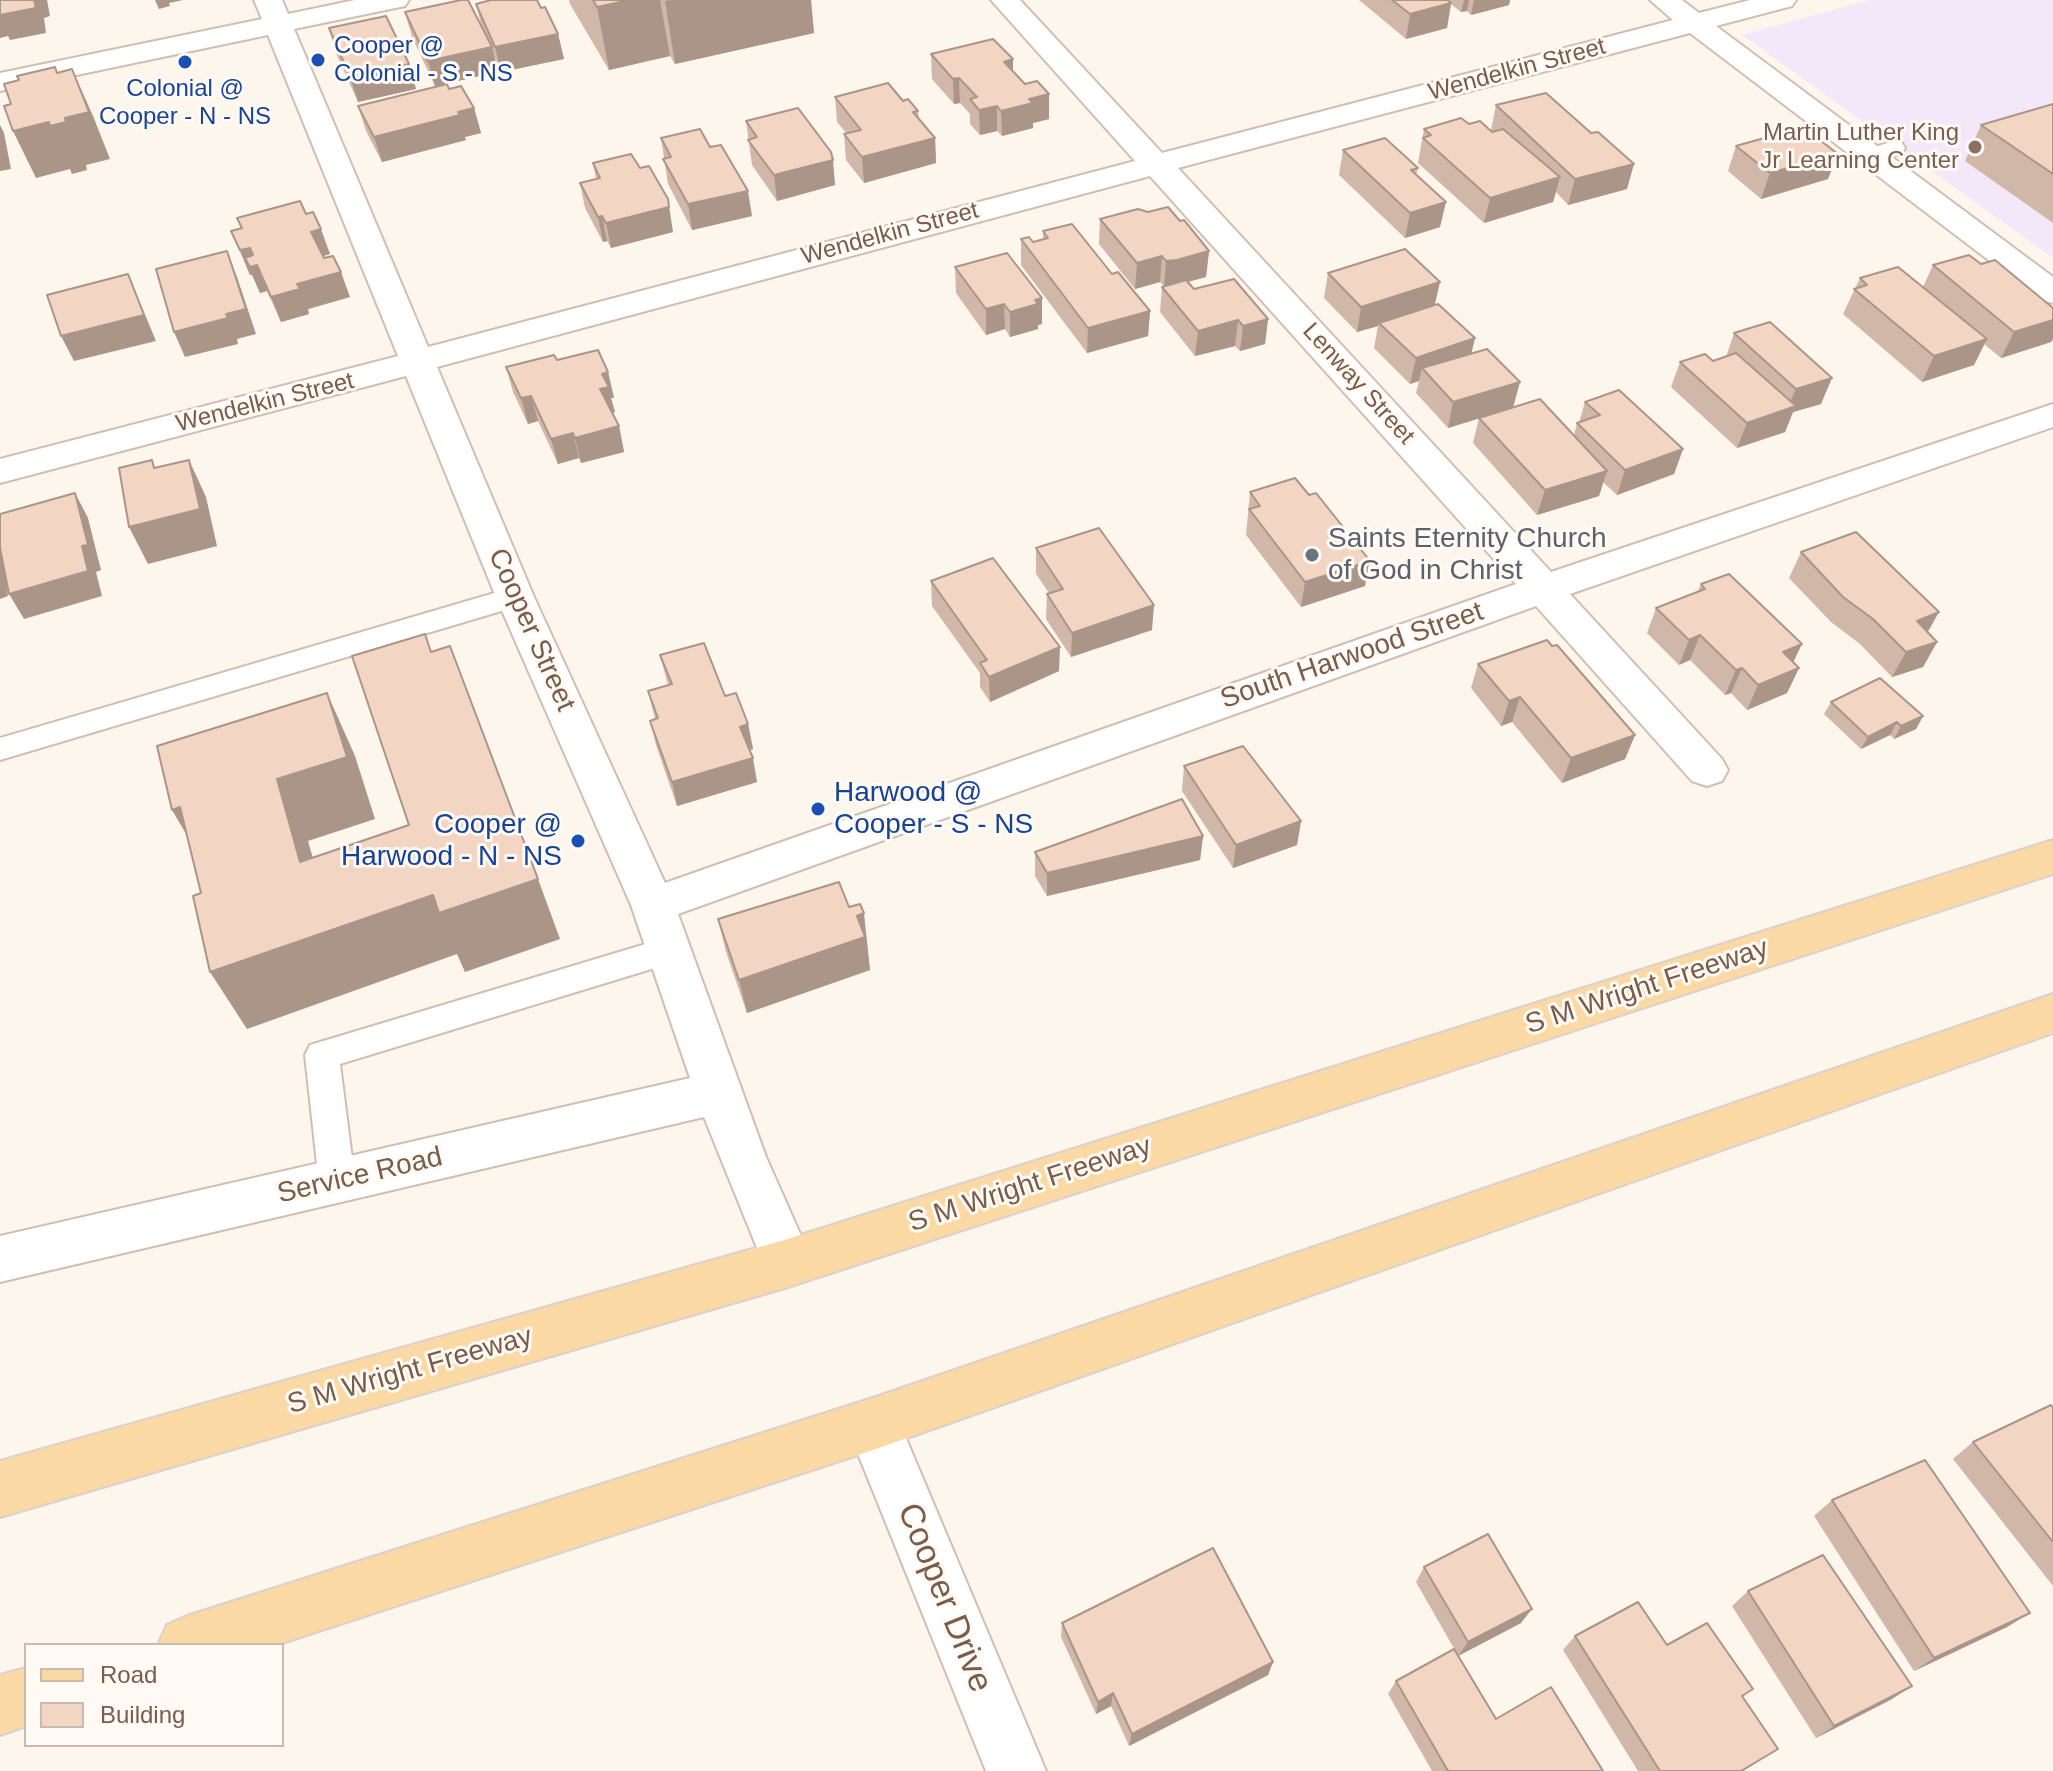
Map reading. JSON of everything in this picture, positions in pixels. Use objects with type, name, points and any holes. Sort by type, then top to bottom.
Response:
[{"type":"main road","name":"S M Wright Freeway","points":[[0,1489],[788,1263],[2053,857]]},
{"type":"main road","points":[[193,1643],[873,1424],[2053,1013]]},
{"type":"main road","points":[[0,1705],[24,1698]]},
{"type":"street","points":[[0,82],[273,12],[395,0]]},
{"type":"street","name":"Lenway Street","points":[[1005,0],[1707,770]]},
{"type":"street","points":[[1664,0],[1882,152],[2053,293]]},
{"type":"street","name":"Wendelkin Street","points":[[0,471],[367,377],[418,360],[1156,163],[1782,0]]},
{"type":"street","name":"Cooper Street","points":[[273,12],[515,597],[653,905],[742,1157],[788,1263]]},
{"type":"street","name":"South Harwood Street","points":[[653,905],[1543,589],[2053,415]]},
{"type":"street","name":"Service Road","points":[[0,1259],[720,1092]]},
{"type":"street","name":"Cooper Drive","points":[[873,1424],[1016,1771]]},
{"type":"lane","points":[[0,749],[515,597]]},
{"type":"lane","points":[[337,1182],[322,1055],[669,950]]},
{"type":"shaded area","name":"Martin Luther King Jr Learning Center","points":[[1869,0],[2053,0],[2053,258],[1742,35]]},
{"type":"building","points":[[0,0],[34,0],[36,8],[0,15]]},
{"type":"building","points":[[468,0],[492,47],[428,61],[405,12]]},
{"type":"building","points":[[491,0],[537,0],[541,8],[545,7],[558,34],[495,47],[476,4]]},
{"type":"building","points":[[593,0],[630,0],[597,7]]},
{"type":"building","points":[[1392,0],[1447,0],[1451,3],[1410,14]]},
{"type":"building","points":[[386,16],[409,64],[350,77],[329,28]]},
{"type":"building","points":[[993,39],[1013,59],[1004,62],[1025,84],[1037,81],[1049,94],[1029,99],[1033,103],[1001,111],[997,106],[979,110],[970,99],[977,97],[959,78],[953,79],[931,54]]},
{"type":"building","points":[[55,67],[57,73],[72,69],[89,112],[65,118],[66,122],[50,126],[49,122],[13,131],[4,106],[11,104],[4,84],[19,80],[17,76]]},
{"type":"building","points":[[888,83],[903,101],[908,99],[918,111],[913,112],[935,138],[862,157],[844,134],[861,130],[835,97]]},
{"type":"building","points":[[447,84],[449,89],[461,86],[474,108],[458,112],[460,115],[374,137],[358,106]]},
{"type":"building","points":[[1546,93],[1591,133],[1598,132],[1634,164],[1575,179],[1496,105]]},
{"type":"building","points":[[2053,104],[2053,174],[1981,125]]},
{"type":"building","points":[[798,108],[831,152],[833,160],[774,175],[748,140],[757,137],[746,121]]},
{"type":"building","points":[[1461,118],[1469,124],[1480,121],[1492,132],[1503,129],[1560,177],[1490,198],[1423,138],[1431,135],[1424,129]]},
{"type":"building","points":[[1803,127],[1838,154],[1770,173],[1736,146]]},
{"type":"building","points":[[700,129],[710,147],[721,145],[748,191],[688,204],[663,159],[671,157],[661,138]]},
{"type":"building","points":[[1385,138],[1418,168],[1411,170],[1446,202],[1410,213],[1343,150]]},
{"type":"building","points":[[631,154],[640,168],[649,166],[668,199],[669,207],[606,223],[602,216],[598,217],[580,183],[600,178],[593,163]]},
{"type":"building","points":[[300,201],[306,214],[313,212],[321,229],[311,232],[324,258],[333,256],[341,272],[297,284],[300,289],[271,297],[257,265],[250,267],[245,258],[253,255],[250,248],[240,250],[231,231],[242,228],[237,218]]},
{"type":"building","points":[[1168,207],[1180,221],[1184,220],[1209,251],[1177,260],[1166,261],[1162,256],[1137,263],[1100,219],[1138,209],[1148,212]]},
{"type":"building","points":[[1072,224],[1112,274],[1118,272],[1150,311],[1088,328],[1021,239],[1029,237],[1033,242],[1048,238],[1043,231]]},
{"type":"building","points":[[1405,249],[1440,282],[1361,307],[1328,273]]},
{"type":"building","points":[[227,251],[246,309],[226,314],[228,318],[174,332],[156,269]]},
{"type":"building","points":[[1007,253],[1042,298],[1035,300],[1038,304],[1010,312],[1004,304],[986,309],[955,267]]},
{"type":"building","points":[[1969,255],[1981,264],[1995,260],[2053,308],[2053,320],[2014,332],[1933,265]]},
{"type":"building","points":[[1898,267],[1987,339],[1934,356],[1854,289],[1867,285],[1860,278]]},
{"type":"building","points":[[128,274],[144,315],[61,336],[47,295]]},
{"type":"building","points":[[1234,279],[1268,319],[1243,326],[1238,320],[1198,331],[1162,287],[1186,280],[1194,289]]},
{"type":"building","points":[[1438,304],[1475,338],[1416,358],[1379,323]]},
{"type":"building","points":[[1770,322],[1832,378],[1796,389],[1734,333]]},
{"type":"building","points":[[1487,349],[1520,382],[1453,402],[1422,368]]},
{"type":"building","points":[[598,350],[608,372],[602,374],[609,387],[600,389],[619,426],[575,438],[573,433],[551,439],[531,396],[521,398],[506,367],[554,355],[557,360]]},
{"type":"building","points":[[1736,353],[1796,406],[1747,423],[1680,362],[1705,354],[1713,361]]},
{"type":"building","points":[[1619,390],[1683,449],[1625,470],[1577,423],[1600,415],[1585,402]]},
{"type":"building","points":[[1540,399],[1607,471],[1545,490],[1479,418]]},
{"type":"building","points":[[152,460],[154,468],[189,460],[200,509],[129,527],[119,468]]},
{"type":"building","points":[[1295,478],[1309,495],[1316,493],[1370,561],[1305,582],[1249,509],[1260,506],[1250,492]]},
{"type":"building","points":[[75,493],[88,545],[82,546],[88,571],[9,594],[0,548],[0,514]]},
{"type":"building","points":[[1099,528],[1154,605],[1072,633],[1047,594],[1063,589],[1036,548]]},
{"type":"building","points":[[1856,532],[1939,612],[1917,621],[1937,642],[1906,652],[1873,619],[1843,597],[1801,552]]},
{"type":"building","points":[[993,558],[1060,647],[989,677],[980,663],[987,660],[931,581]]},
{"type":"building","points":[[1729,574],[1802,644],[1783,652],[1799,668],[1758,685],[1742,668],[1736,670],[1700,635],[1689,640],[1656,608],[1705,589],[1701,584]]},
{"type":"building","points":[[425,634],[431,652],[450,646],[538,879],[439,913],[433,895],[210,972],[193,896],[201,893],[180,807],[172,810],[157,746],[327,693],[347,757],[277,779],[300,862],[409,825],[352,656]]},
{"type":"building","points":[[1547,640],[1552,646],[1557,645],[1635,735],[1571,758],[1520,697],[1509,701],[1478,664]]},
{"type":"building","points":[[704,643],[725,696],[736,693],[748,724],[740,727],[753,758],[672,782],[650,721],[658,718],[648,691],[672,684],[660,655]]},
{"type":"building","points":[[1880,678],[1923,716],[1901,726],[1897,722],[1868,737],[1831,702]]},
{"type":"building","points":[[1243,746],[1301,821],[1236,845],[1184,766]]},
{"type":"building","points":[[1182,799],[1203,836],[1047,873],[1035,852]]},
{"type":"building","points":[[839,882],[849,907],[860,904],[864,913],[857,916],[865,937],[739,980],[718,919]]},
{"type":"building","points":[[2051,1405],[2053,1408],[2053,1542],[1973,1442]]},
{"type":"building","points":[[1925,1460],[2030,1613],[1934,1658],[1832,1500]]},
{"type":"building","points":[[1488,1534],[1532,1609],[1468,1642],[1424,1567]]},
{"type":"building","points":[[1213,1548],[1273,1662],[1132,1734],[1113,1693],[1098,1702],[1062,1623]]},
{"type":"building","points":[[1823,1555],[1912,1686],[1834,1726],[1748,1591]]},
{"type":"building","points":[[1638,1602],[1667,1645],[1707,1623],[1753,1689],[1742,1696],[1778,1749],[1741,1771],[1660,1771],[1575,1636]]},
{"type":"building","points":[[1454,1649],[1496,1719],[1551,1687],[1603,1771],[1448,1771],[1396,1681]]},
{"type":"place","name":"Cooper @ Colonial - S - NS","points":[[318,60]]},
{"type":"place","name":"Colonial @ Cooper - N - NS","points":[[185,62]]},
{"type":"place","name":"Martin Luther King Jr Learning Center","points":[[1975,147]]},
{"type":"place","name":"Saints Eternity Church of God in Christ","points":[[1312,555]]},
{"type":"place","name":"Harwood @ Cooper - S - NS","points":[[818,809]]},
{"type":"place","name":"Cooper @ Harwood - N - NS","points":[[578,841]]}]
